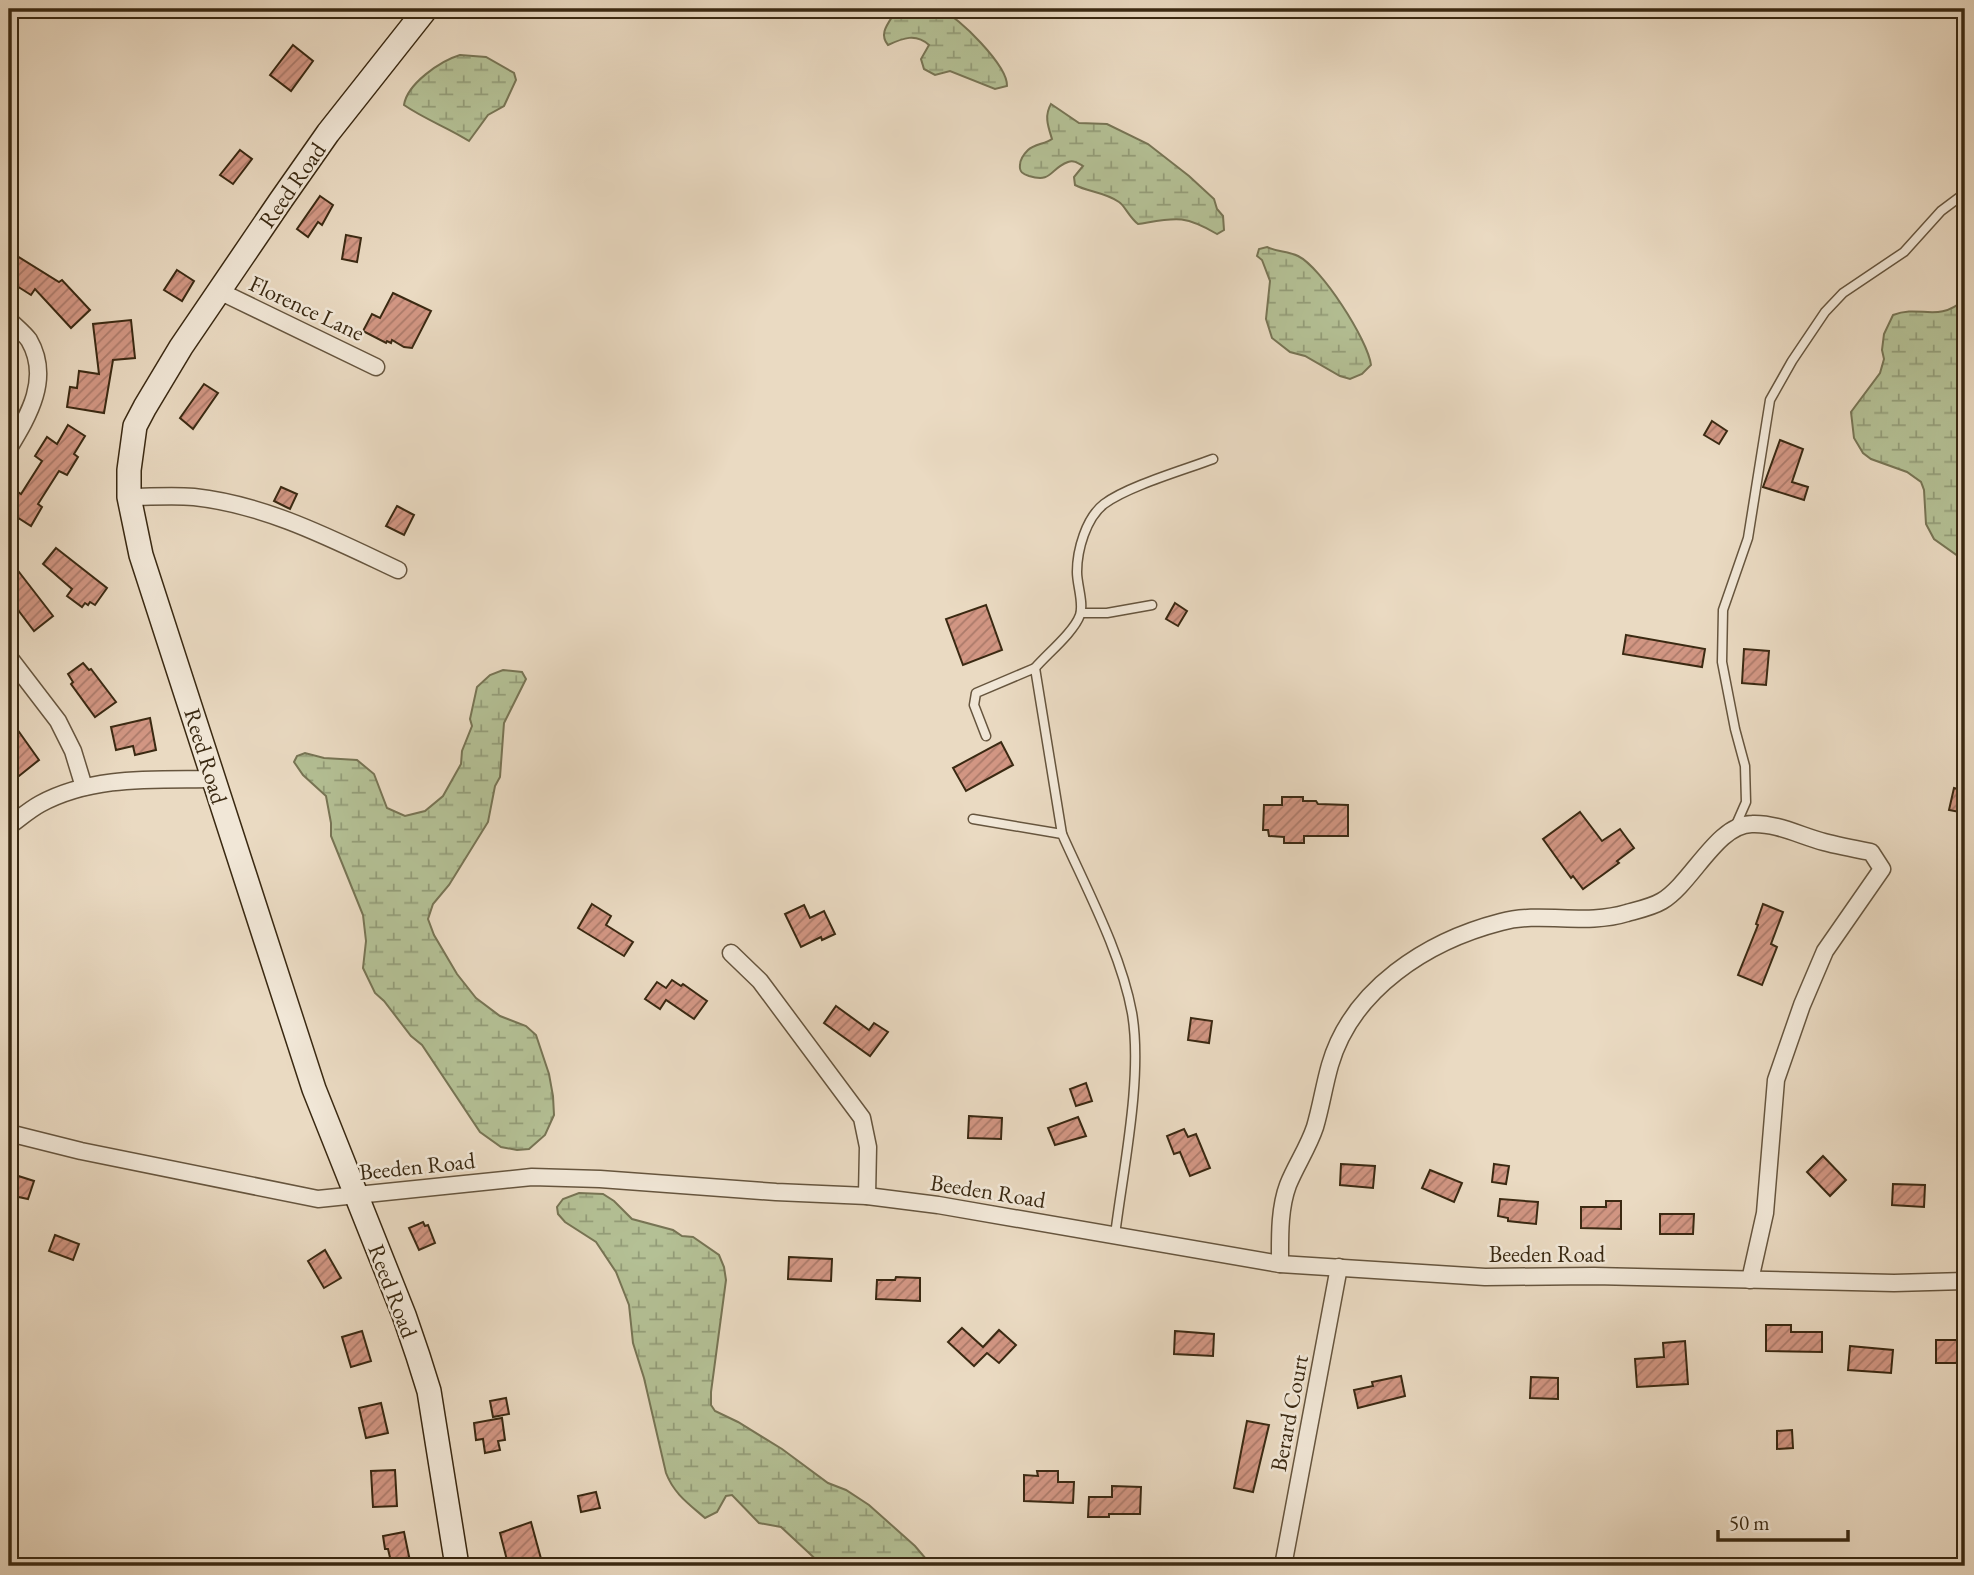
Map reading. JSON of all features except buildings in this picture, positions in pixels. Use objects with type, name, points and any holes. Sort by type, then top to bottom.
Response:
[{"type":"street","name":"Reed Road","points":[[426,9],[328,134],[160,380],[135,426],[129,470],[129,497],[141,555],[314,1089],[404,1315],[429,1391],[457,1566]]},
{"type":"street","name":"Florence Lane","points":[[219,292],[376,367]]},
{"type":"street","points":[[9,320],[28,339],[37,365],[37,394],[26,420],[9,448]]},
{"type":"street","points":[[129,497],[193,497],[257,509],[313,530],[398,570]]},
{"type":"street","points":[[9,657],[58,721],[73,751],[84,787]]},
{"type":"street","points":[[9,826],[41,804],[84,787],[121,781],[213,779]]},
{"type":"street","points":[[1280,1264],[1282,1216],[1288,1185],[1314,1130],[1330,1064],[1348,1023],[1366,999],[1391,975],[1431,948],[1468,932],[1538,917],[1575,920],[1623,915],[1661,901],[1681,885],[1735,827],[1752,824],[1778,827],[1824,842],[1871,852],[1882,869],[1825,951],[1802,1005],[1776,1080],[1765,1213],[1750,1280]]},
{"type":"street","points":[[731,953],[760,981],[862,1118],[868,1147],[867,1196]]},
{"type":"street","name":"Beeden Road","points":[[9,1133],[81,1151],[318,1199],[532,1177],[600,1179],[867,1196],[938,1205],[1280,1264],[1485,1278],[1594,1276],[1965,1282]]},
{"type":"street","name":"Berard Court","points":[[1283,1566],[1339,1267]]},
{"type":"lane","points":[[1735,827],[1746,802],[1745,766],[1722,662],[1723,610],[1748,538],[1770,400],[1825,312],[1843,293],[1904,252],[1941,211],[1965,193]]},
{"type":"lane","points":[[986,736],[974,705],[976,693],[1035,668],[1073,627],[1081,613],[1077,571],[1083,539],[1093,516],[1104,504],[1134,488],[1213,459]]},
{"type":"lane","points":[[1081,613],[1107,613],[1152,605]]},
{"type":"lane","points":[[1035,668],[1062,834],[1116,957],[1132,1013],[1135,1069],[1115,1235]]},
{"type":"lane","points":[[973,819],[1062,834]]},
{"type":"green space","points":[[930,7],[948,14],[970,32],[991,55],[1000,67],[1007,86],[995,89],[950,71],[935,75],[924,69],[921,59],[929,45],[924,41],[909,38],[888,45],[885,41],[885,30],[894,14],[891,9]]},
{"type":"green space","points":[[460,55],[486,57],[514,73],[516,80],[504,106],[488,115],[469,141],[404,105],[411,89],[426,74],[443,62]]},
{"type":"green space","points":[[1051,104],[1079,123],[1107,124],[1148,144],[1214,199],[1223,216],[1224,230],[1217,234],[1196,223],[1179,219],[1138,224],[1119,202],[1075,185],[1074,177],[1083,166],[1074,162],[1062,165],[1043,178],[1023,173],[1020,163],[1025,153],[1033,146],[1052,139],[1047,117]]},
{"type":"green space","points":[[1267,247],[1298,256],[1319,274],[1362,339],[1371,365],[1362,374],[1350,379],[1340,376],[1305,356],[1290,352],[1272,338],[1266,319],[1270,281],[1262,260],[1257,256],[1259,249]]},
{"type":"green space","points":[[1965,299],[1965,561],[1934,539],[1926,524],[1921,482],[1907,472],[1871,459],[1863,453],[1854,438],[1851,412],[1880,373],[1884,359],[1884,334],[1893,315],[1912,311],[1946,310]]},
{"type":"green space","points":[[503,670],[522,672],[526,679],[504,723],[500,777],[495,786],[488,822],[449,885],[433,904],[428,919],[434,935],[457,974],[476,998],[500,1016],[526,1026],[536,1035],[549,1074],[554,1115],[545,1135],[529,1149],[517,1150],[501,1147],[480,1132],[422,1045],[411,1036],[375,993],[363,968],[366,941],[363,915],[331,836],[326,796],[303,775],[294,762],[297,756],[305,753],[324,758],[357,760],[374,774],[387,808],[405,816],[425,811],[443,796],[461,764],[462,751],[472,726],[470,719],[477,687],[490,675]]},
{"type":"green space","points":[[579,1193],[603,1194],[632,1219],[673,1230],[682,1236],[693,1237],[719,1255],[726,1280],[711,1392],[711,1405],[715,1411],[738,1422],[782,1449],[828,1483],[846,1490],[869,1505],[915,1546],[932,1566],[823,1566],[781,1527],[759,1523],[732,1495],[726,1496],[717,1512],[705,1518],[682,1498],[666,1473],[633,1343],[629,1305],[616,1272],[596,1242],[565,1222],[558,1214],[557,1207],[563,1199]]}]
